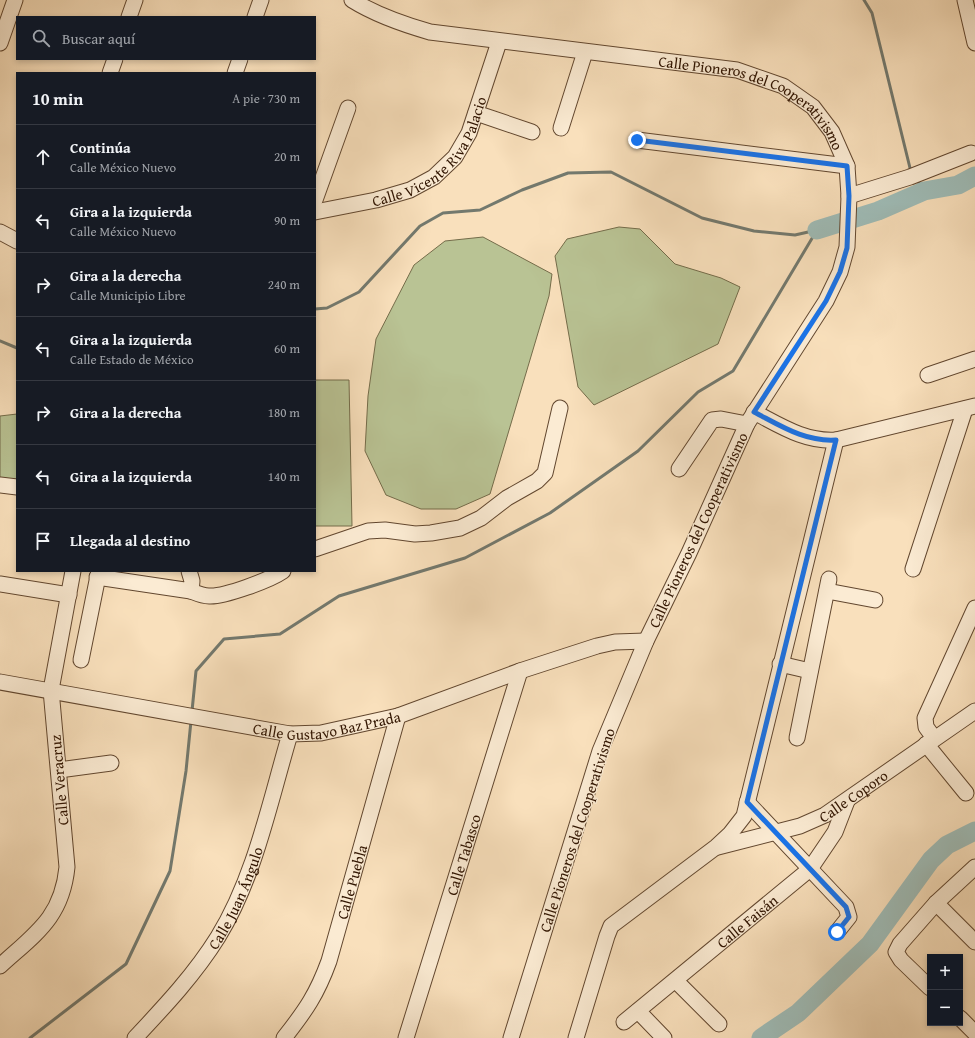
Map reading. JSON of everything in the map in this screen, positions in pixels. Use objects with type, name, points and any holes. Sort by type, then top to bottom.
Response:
[{"type":"street","points":[[0,43],[15,0]]},
{"type":"street","points":[[129,16],[135,0]]},
{"type":"street","points":[[255,16],[261,0]]},
{"type":"street","name":"Calle Pioneros del Cooperativismo","points":[[352,0],[378,14],[430,32],[499,42],[737,70],[783,86],[813,107],[832,132],[847,166],[849,201],[847,240],[840,272],[826,301],[750,418],[689,553],[646,642],[600,751],[511,1038]]},
{"type":"street","points":[[965,0],[975,43]]},
{"type":"street","name":"Calle Vicente Riva Palacio","points":[[316,212],[376,200],[410,190],[434,177],[455,157],[469,133],[499,42]]},
{"type":"street","points":[[561,128],[585,52]]},
{"type":"street","points":[[110,72],[115,60]]},
{"type":"street","points":[[235,72],[240,60]]},
{"type":"street","points":[[316,197],[348,108]]},
{"type":"street","points":[[476,113],[532,132]]},
{"type":"street","points":[[637,140],[847,166]]},
{"type":"street","points":[[849,201],[971,153]]},
{"type":"street","points":[[1,235],[16,241]]},
{"type":"street","points":[[928,375],[975,359]]},
{"type":"street","points":[[679,469],[712,420],[750,418],[807,438],[821,441],[836,440],[970,407]]},
{"type":"street","points":[[913,569],[970,407]]},
{"type":"street","points":[[316,549],[368,531],[385,530],[415,534],[431,533],[460,528],[481,518],[506,498],[536,481],[545,473],[560,408]]},
{"type":"street","name":"Calle Coporo","points":[[576,1038],[611,926],[716,847],[738,825],[744,816],[836,440]]},
{"type":"street","points":[[0,485],[16,488]]},
{"type":"street","name":"Calle Veracruz","points":[[0,966],[41,929],[51,917],[65,887],[67,867],[51,690],[73,572]]},
{"type":"street","points":[[189,572],[192,581],[191,591]]},
{"type":"street","points":[[81,660],[98,574],[142,577],[208,596],[219,595],[270,578],[281,572]]},
{"type":"street","points":[[0,584],[69,595]]},
{"type":"street","points":[[797,738],[828,585],[875,600]]},
{"type":"street","points":[[966,793],[930,741],[925,718],[975,608]]},
{"type":"street","name":"Calle Gustavo Baz Prada","points":[[0,682],[290,734],[321,733],[398,716],[520,671],[597,646],[615,642],[646,642]]},
{"type":"street","points":[[780,664],[810,671]]},
{"type":"street","name":"Calle Tabasco","points":[[406,1038],[520,671]]},
{"type":"street","name":"Calle Coporo","points":[[716,847],[813,822],[847,801],[930,741],[975,711]]},
{"type":"street","name":"Calle Puebla","points":[[284,1038],[305,1012],[319,988],[329,961],[398,716]]},
{"type":"street","name":"Calle Juan Ángulo","points":[[135,1038],[197,967],[219,936],[250,870],[290,734]]},
{"type":"street","points":[[58,770],[111,763]]},
{"type":"street","name":"Calle Faisán","points":[[624,1022],[810,869],[835,832],[847,801]]},
{"type":"street","points":[[747,802],[849,912],[846,922],[837,932]]},
{"type":"street","points":[[927,985],[901,960],[896,952],[900,944],[936,903],[975,867]]},
{"type":"street","points":[[936,903],[975,942]]},
{"type":"street","points":[[676,980],[720,1024]]},
{"type":"street","points":[[638,1011],[664,1038]]},
{"type":"street","points":[[963,1021],[975,1033]]},
{"type":"green space","points":[[619,227],[640,229],[675,264],[721,278],[740,287],[718,344],[594,405],[578,387],[555,256],[567,239]]},
{"type":"green space","points":[[483,237],[552,274],[549,296],[490,494],[456,509],[421,509],[386,495],[365,451],[368,396],[376,339],[414,265],[445,241]]},
{"type":"green space","points":[[316,380],[349,380],[352,526],[316,526]]},
{"type":"green space","points":[[16,414],[16,489],[0,486],[0,416]]},
{"type":"waterway","points":[[864,0],[872,13],[910,168]]},
{"type":"waterway","points":[[316,309],[327,308],[359,292],[420,226],[443,213],[480,210],[522,190],[568,173],[611,172],[702,218],[754,231],[795,235],[817,230]]},
{"type":"waterway","points":[[817,230],[878,211],[924,191],[958,185],[975,176]]},
{"type":"waterway","points":[[919,183],[924,191]]},
{"type":"waterway","points":[[192,711],[196,671],[224,639],[280,634],[339,596],[465,558],[550,513],[638,451],[698,392],[733,371],[817,230]]},
{"type":"waterway","points":[[0,341],[16,348]]},
{"type":"waterway","points":[[30,1038],[126,964],[170,871],[186,771],[191,721]]},
{"type":"waterway","points":[[761,1038],[798,1013],[870,944],[931,860],[947,845],[975,831]]},
{"type":"route","points":[[637,140],[847,166],[849,196],[847,248],[840,272],[826,301],[754,412],[807,438],[821,441],[836,440],[747,802],[846,907],[849,912],[849,917],[837,932]]}]
